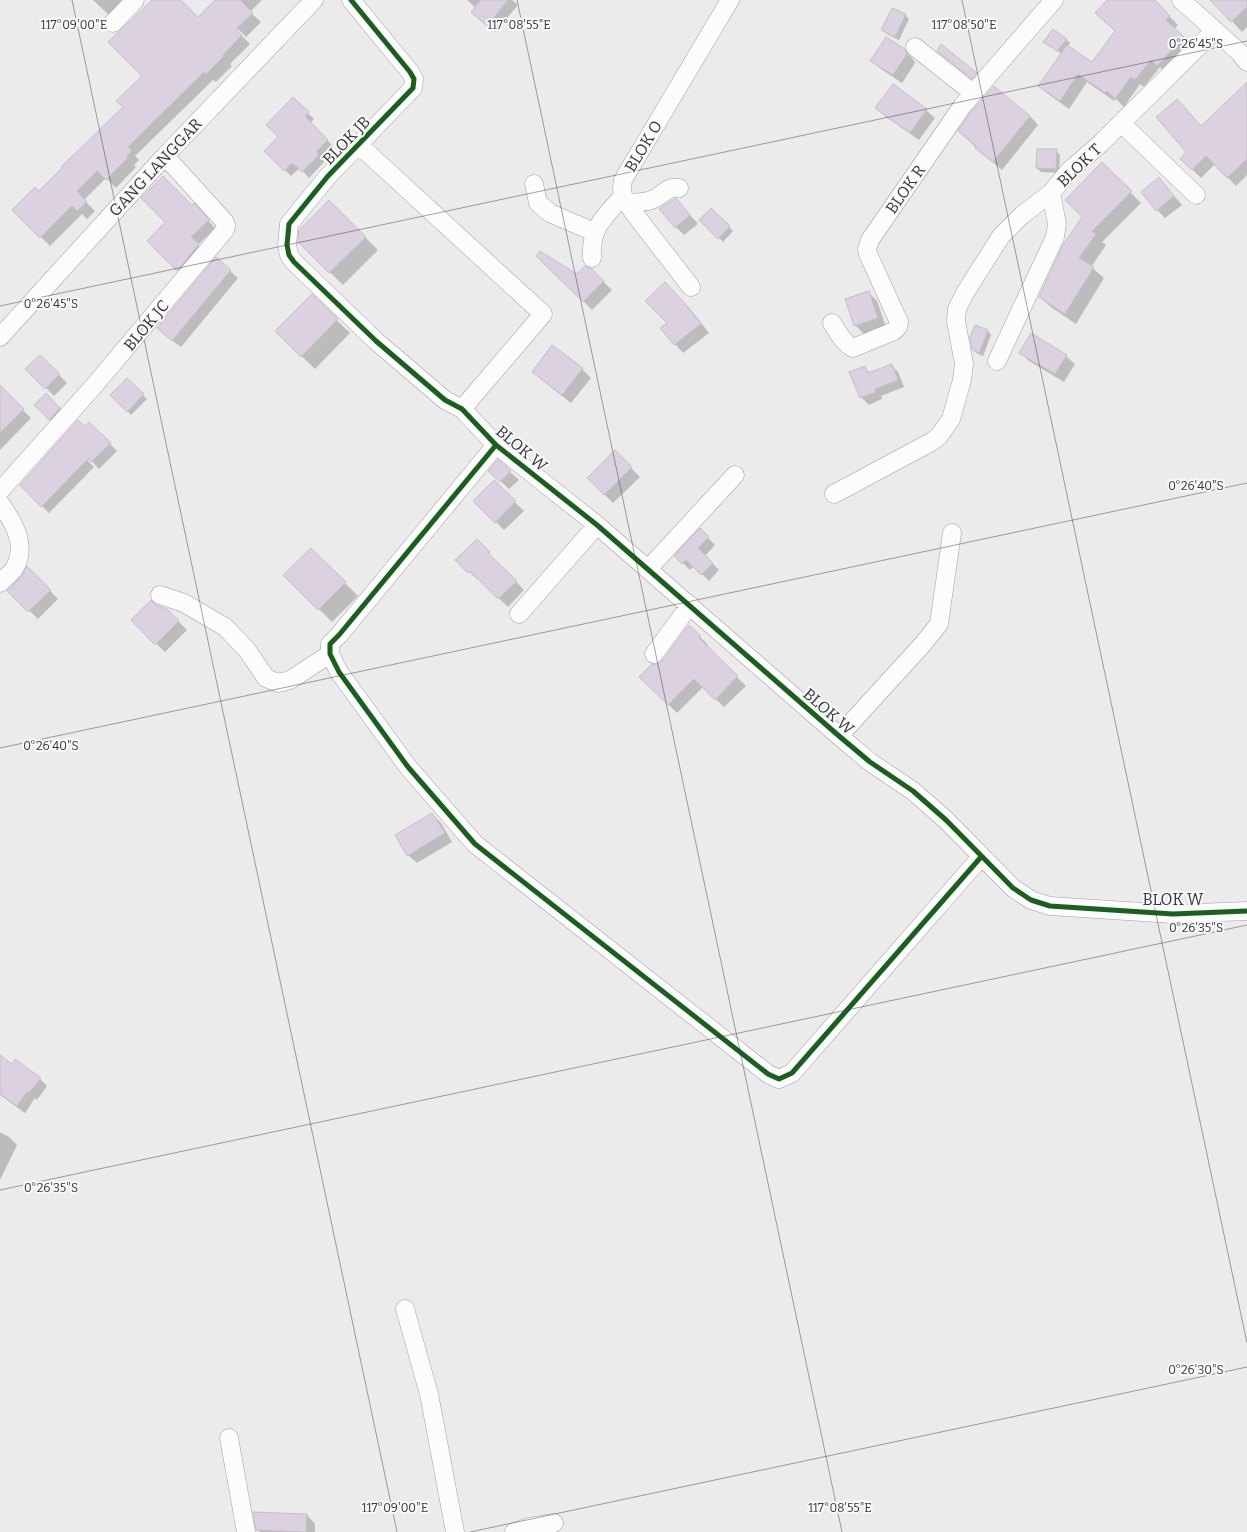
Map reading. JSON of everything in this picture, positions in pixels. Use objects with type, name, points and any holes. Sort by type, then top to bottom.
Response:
[{"type":"street","points":[[113,23],[135,0]]},
{"type":"street","name":"GANG LANGGAR","points":[[0,337],[164,156],[314,0]]},
{"type":"street","name":"BLOK JB","points":[[351,0],[410,72],[414,78],[413,88],[328,176],[289,224],[287,245],[289,255],[376,341],[445,400]]},
{"type":"street","name":"BLOK O","points":[[625,199],[622,188],[623,180],[730,0]]},
{"type":"street","name":"BLOK R","points":[[832,323],[848,346],[853,348],[894,331],[898,327],[899,322],[868,254],[867,249],[870,240],[963,105],[1054,0]]},
{"type":"street","points":[[1193,3],[1215,30],[1244,54]]},
{"type":"street","name":"BLOK T","points":[[997,361],[1055,237],[1057,224],[1051,193],[1068,171],[1100,144],[1215,30]]},
{"type":"street","points":[[914,47],[974,93]]},
{"type":"street","points":[[1121,123],[1196,195]]},
{"type":"street","points":[[359,145],[543,314],[462,410]]},
{"type":"street","name":"BLOK JC","points":[[0,492],[100,380],[226,228],[224,221],[164,156]]},
{"type":"street","points":[[534,184],[538,203],[550,213],[594,232]]},
{"type":"street","points":[[592,258],[591,246],[594,232],[604,218],[625,199],[648,201],[658,198],[668,189],[673,187],[679,188]]},
{"type":"street","points":[[834,494],[933,441],[948,426],[962,380],[964,364],[956,321],[957,309],[1001,236],[1022,215],[1051,193]]},
{"type":"street","points":[[625,199],[691,287]]},
{"type":"street","name":"BLOK W","points":[[445,400],[462,410],[496,445],[648,569],[870,762],[913,791],[946,820],[1013,888],[1031,900],[1050,906],[1173,914],[1247,911]]},
{"type":"street","points":[[496,445],[346,628],[330,644],[330,654],[339,672],[408,767],[476,844],[779,1079],[792,1073],[981,857]]},
{"type":"street","points":[[648,569],[735,475]]},
{"type":"street","points":[[0,503],[16,528],[20,552],[14,569],[0,583]]},
{"type":"street","points":[[519,614],[596,525]]},
{"type":"street","points":[[839,736],[939,624],[952,533]]},
{"type":"street","points":[[160,595],[184,603],[225,627],[247,650],[266,678],[278,683],[290,680],[330,654]]},
{"type":"street","points":[[654,654],[690,605]]},
{"type":"street","points":[[405,1308],[429,1394],[455,1532]]},
{"type":"street","points":[[229,1438],[246,1532]]},
{"type":"street","points":[[514,1532],[529,1527],[554,1523]]},
{"type":"building","points":[[152,0],[181,0],[198,17],[215,0],[240,0],[253,13],[236,29],[242,35],[224,56],[206,74],[204,72],[128,147],[132,151],[127,156],[128,158],[106,180],[97,171],[77,191],[87,202],[77,211],[72,206],[40,238],[12,210],[35,187],[39,191],[123,107],[116,101],[142,76],[108,42]]},
{"type":"building","points":[[481,0],[508,0],[487,26],[471,12]]},
{"type":"building","points":[[1107,0],[1155,0],[1170,16],[1166,20],[1184,37],[1157,66],[1151,60],[1135,80],[1131,77],[1115,99],[1107,91],[1105,93],[1078,74],[1060,101],[1038,86],[1067,45],[1092,62],[1115,31],[1095,13]]},
{"type":"building","points":[[1210,0],[1247,0],[1247,7],[1231,22]]},
{"type":"building","points":[[892,8],[906,14],[895,37],[881,30]]},
{"type":"building","points":[[1053,29],[1067,39],[1057,51],[1043,42]]},
{"type":"building","points":[[886,37],[905,49],[907,54],[893,75],[870,61]]},
{"type":"building","points":[[941,44],[977,73],[972,79],[937,51]]},
{"type":"building","points":[[1247,82],[1247,159],[1227,178],[1206,156],[1192,170],[1180,159],[1186,152],[1156,117],[1177,99],[1201,126]]},
{"type":"building","points":[[893,84],[927,109],[910,133],[875,108]]},
{"type":"building","points":[[994,86],[1030,116],[993,162],[958,131],[971,112]]},
{"type":"building","points":[[293,97],[309,112],[305,116],[328,140],[316,152],[319,155],[302,172],[292,163],[284,171],[264,151],[278,137],[266,125]]},
{"type":"building","points":[[1037,149],[1057,149],[1056,169],[1036,168]]},
{"type":"building","points":[[1102,162],[1132,191],[1092,231],[1096,234],[1079,258],[1094,267],[1065,314],[1039,297],[1063,245],[1082,217],[1065,200]]},
{"type":"building","points":[[163,176],[192,205],[194,203],[209,220],[191,237],[199,244],[177,271],[147,241],[165,222],[141,198]]},
{"type":"building","points":[[1159,177],[1174,196],[1156,211],[1141,192]]},
{"type":"building","points":[[676,198],[690,215],[675,228],[659,209]]},
{"type":"building","points":[[329,200],[366,237],[329,273],[298,242],[299,230]]},
{"type":"building","points":[[711,208],[730,226],[718,239],[699,220]]},
{"type":"building","points":[[540,251],[577,274],[585,266],[592,269],[604,281],[583,302],[536,256]]},
{"type":"building","points":[[216,257],[231,270],[172,341],[157,328]]},
{"type":"building","points":[[665,282],[701,324],[674,345],[660,328],[667,323],[645,301]]},
{"type":"building","points":[[869,291],[878,318],[854,326],[845,299]]},
{"type":"building","points":[[312,294],[338,319],[301,357],[275,331]]},
{"type":"building","points":[[975,325],[988,330],[979,353],[972,350],[970,337]]},
{"type":"building","points":[[1031,333],[1067,355],[1055,374],[1019,353]]},
{"type":"building","points":[[552,345],[583,368],[562,395],[532,372]]},
{"type":"building","points":[[40,355],[60,374],[45,389],[25,369]]},
{"type":"building","points":[[892,364],[898,380],[875,389],[876,392],[860,398],[849,372],[865,366],[868,373]]},
{"type":"building","points":[[127,378],[144,394],[127,412],[110,395]]},
{"type":"building","points":[[0,385],[24,409],[0,433]]},
{"type":"building","points":[[46,393],[60,408],[49,420],[34,405]]},
{"type":"building","points":[[78,420],[85,426],[89,422],[111,443],[91,462],[88,459],[41,507],[20,485]]},
{"type":"building","points":[[615,450],[632,467],[604,495],[587,478]]},
{"type":"building","points":[[498,460],[511,471],[500,482],[488,471]]},
{"type":"building","points":[[494,480],[516,501],[495,523],[473,501]]},
{"type":"building","points":[[700,528],[709,537],[698,548],[713,563],[701,575],[686,560],[682,564],[674,556]]},
{"type":"building","points":[[477,539],[490,552],[488,553],[517,581],[498,599],[470,571],[468,573],[455,560]]},
{"type":"building","points":[[311,548],[346,582],[318,610],[283,575]]},
{"type":"building","points":[[27,566],[51,590],[28,612],[7,591],[22,576]]},
{"type":"building","points":[[151,600],[156,605],[167,609],[179,621],[155,645],[131,620]]},
{"type":"building","points":[[689,625],[701,636],[699,638],[738,676],[715,700],[694,679],[668,705],[639,677],[652,664],[658,664],[662,661]]},
{"type":"building","points":[[432,813],[445,833],[407,856],[395,835]]},
{"type":"building","points":[[0,1055],[12,1064],[15,1059],[41,1078],[29,1093],[27,1092],[17,1106],[0,1094]]},
{"type":"building","points":[[253,1512],[307,1514],[306,1532],[256,1530]]},
{"type":"cycle path","points":[[351,0],[410,72],[414,79],[413,88],[328,176],[289,224],[287,245],[289,255],[294,262],[376,341],[445,400],[462,409],[496,445],[597,525],[870,762],[913,791],[946,820],[1013,888],[1031,900],[1050,906],[1173,914],[1247,911]]},
{"type":"cycle path","points":[[496,445],[330,644],[330,654],[339,672],[408,767],[475,844],[768,1074],[779,1079],[792,1073],[981,857]]}]
